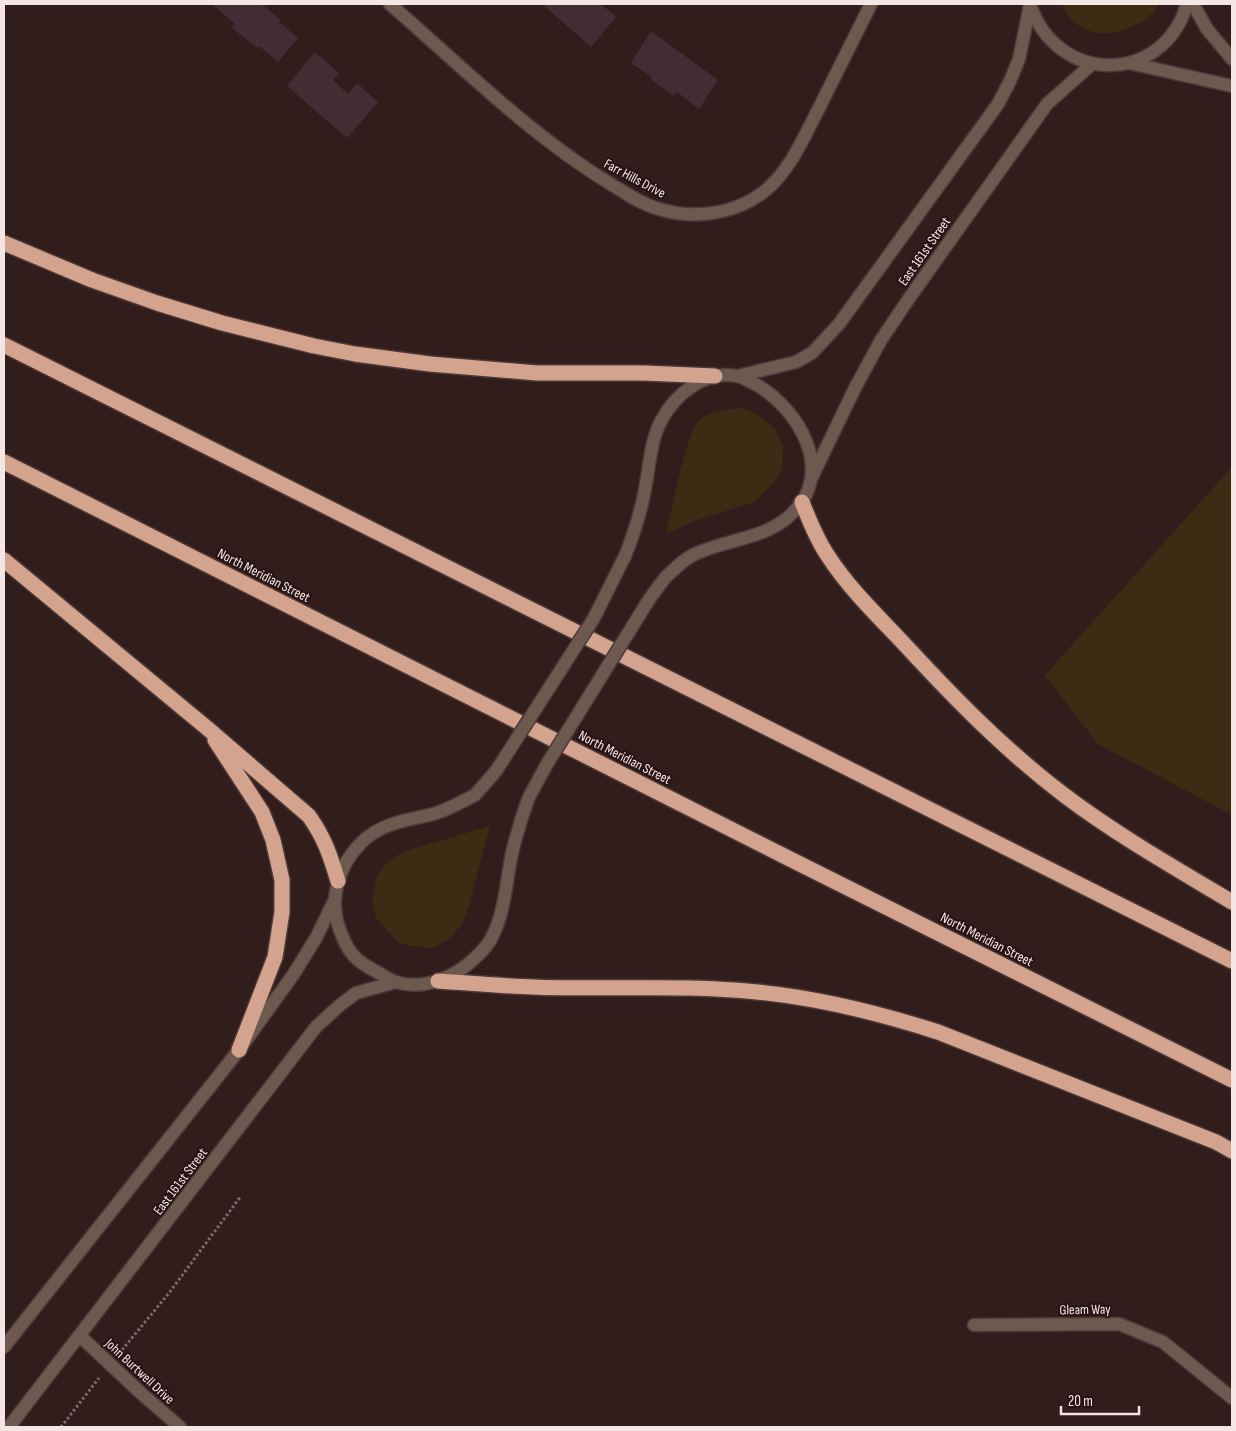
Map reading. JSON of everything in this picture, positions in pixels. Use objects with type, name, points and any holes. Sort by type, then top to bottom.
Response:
[{"type":"highway","points":[[4,243],[92,280],[157,303],[222,323],[331,349],[421,363],[537,372],[715,376]]},
{"type":"highway","points":[[4,345],[1232,961]]},
{"type":"highway","name":"North Meridian Street","points":[[4,462],[1232,1080]]},
{"type":"highway","points":[[802,502],[826,554],[847,583],[960,704],[1034,770],[1089,813],[1157,858],[1232,902]]},
{"type":"highway","points":[[4,560],[207,728],[309,816],[320,830],[338,882]]},
{"type":"highway","points":[[207,728],[262,812],[272,836],[282,880],[282,912],[275,957],[239,1050]]},
{"type":"highway","points":[[438,982],[533,987],[701,988],[758,992],[847,1007],[893,1018],[938,1032],[1216,1142],[1232,1151]]},
{"type":"street","name":"Farr Hills Drive","points":[[390,4],[530,126],[588,170],[656,209],[685,214],[714,212],[738,206],[752,200],[779,177],[796,152],[871,4]]},
{"type":"street","points":[[1030,5],[1039,26],[1053,43],[1071,56],[1092,64],[1111,65],[1129,63],[1147,56],[1162,46],[1175,32],[1188,4]]},
{"type":"street","points":[[1193,4],[1207,28],[1232,58]]},
{"type":"street","name":"East 161st Street","points":[[738,376],[796,362],[812,353],[839,324],[998,104],[1019,59],[1030,5]]},
{"type":"street","points":[[1129,63],[1232,86]]},
{"type":"street","name":"East 161st Street","points":[[802,502],[854,388],[881,340],[1047,104],[1092,64]]},
{"type":"street","points":[[4,1347],[239,1050],[293,975],[316,938],[334,900],[338,882],[347,862],[360,844],[372,833],[392,824],[431,814],[458,804],[475,795],[496,771],[607,596],[626,556],[644,496],[653,446],[660,422],[672,403],[695,384],[715,376],[738,376],[760,387],[775,397],[795,420],[805,439],[812,477]]},
{"type":"street","points":[[334,900],[336,921],[345,944],[354,957],[371,969],[396,982],[427,984],[438,982],[459,972],[478,956],[492,938],[499,919],[513,849],[529,797],[547,764],[650,598],[665,578],[678,565],[697,554],[768,531],[789,517],[802,502]]},
{"type":"street","name":"East 161st Street","points":[[9,1427],[316,1027],[356,993],[396,982]]},
{"type":"street","name":"Gleam Way","points":[[974,1325],[1120,1324],[1163,1342],[1232,1398]]},
{"type":"street","name":"John Burtwell Drive","points":[[80,1336],[180,1427]]},
{"type":"path","points":[[61,1427],[110,1364],[169,1294],[241,1196]]},
{"type":"shaded area","points":[[1061,4],[1160,4],[1142,21],[1119,32],[1107,33],[1094,32],[1083,28],[1072,20]]},
{"type":"shaded area","points":[[742,408],[760,416],[775,429],[783,447],[782,469],[774,483],[754,502],[689,523],[666,534],[684,458],[693,430],[702,418],[708,415]]},
{"type":"shaded area","points":[[1232,467],[1232,815],[1098,744],[1045,675]]},
{"type":"shaded area","points":[[490,826],[468,909],[462,924],[450,938],[433,948],[411,946],[398,942],[376,918],[372,901],[376,878],[386,864],[402,852]]},
{"type":"building","points":[[215,4],[262,4],[298,38],[278,62],[231,27],[235,24],[214,6]]},
{"type":"building","points":[[542,4],[601,4],[616,17],[591,47]]},
{"type":"building","points":[[651,31],[718,80],[699,109],[677,92],[674,96],[650,79],[652,77],[631,63]]},
{"type":"building","points":[[315,52],[339,73],[333,80],[348,94],[357,83],[378,102],[347,138],[287,86]]}]
